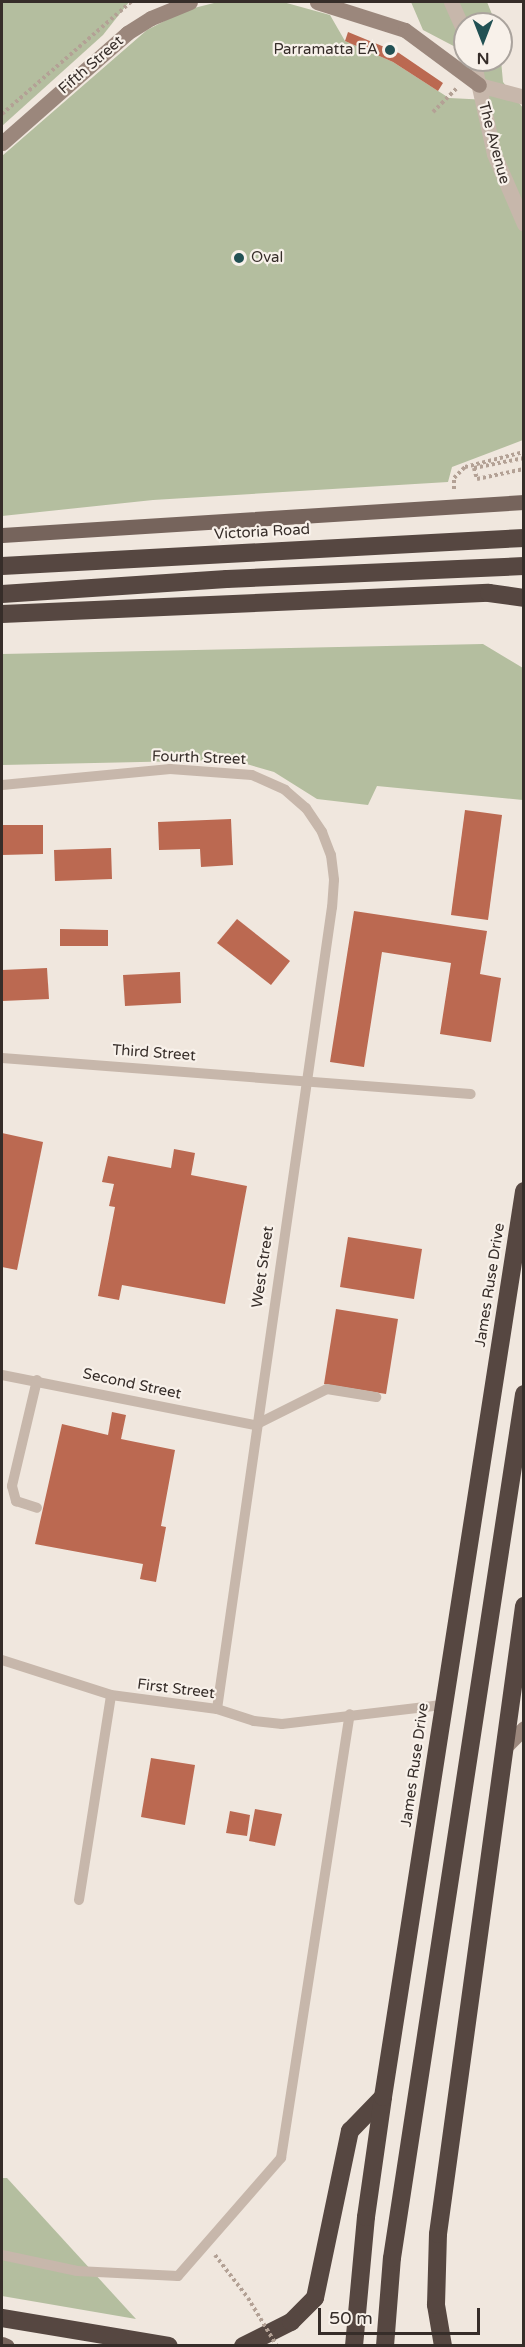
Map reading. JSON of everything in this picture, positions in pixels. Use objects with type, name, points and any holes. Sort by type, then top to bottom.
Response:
[{"type":"highway","name":"Victoria Road","points":[[2,566],[516,538]]},
{"type":"highway","points":[[2,594],[518,566]]},
{"type":"highway","points":[[2,614],[227,608],[489,593],[524,598]]},
{"type":"highway","name":"James Ruse Drive","points":[[354,2346],[366,2217],[383,2097],[442,1705],[524,1191]]},
{"type":"highway","points":[[385,2346],[392,2258],[524,1394]]},
{"type":"highway","points":[[443,2346],[436,2305],[438,2234],[524,1606]]},
{"type":"highway","points":[[243,2346],[291,2322],[315,2298],[350,2131],[383,2097]]},
{"type":"highway","points":[[2,2318],[169,2346]]},
{"type":"main road","points":[[2,535],[136,524],[524,502]]},
{"type":"main road","points":[[2,2344],[7,2346]]},
{"type":"street","name":"Fifth Street","points":[[2,143],[127,33],[151,18],[190,2]]},
{"type":"street","points":[[317,2],[405,30],[479,85],[524,97]]},
{"type":"street","name":"The Avenue","points":[[476,72],[497,163],[524,224]]},
{"type":"street","points":[[511,1695],[524,1717]]},
{"type":"street","points":[[504,1748],[524,1728]]},
{"type":"lane","name":"Fourth Street","points":[[2,785],[170,769],[252,775],[285,790],[306,808],[322,832]]},
{"type":"lane","name":"West Street","points":[[217,1709],[255,1425],[334,879],[322,832]]},
{"type":"lane","name":"Third Street","points":[[2,1058],[471,1094]]},
{"type":"lane","name":"Second Street","points":[[2,1375],[37,1380],[255,1425]]},
{"type":"lane","points":[[37,1380],[12,1486],[16,1501],[37,1508]]},
{"type":"lane","points":[[255,1425],[327,1389],[376,1397]]},
{"type":"lane","name":"First Street","points":[[2,1660],[111,1695],[217,1709],[254,1721],[282,1724],[350,1714],[442,1705]]},
{"type":"lane","points":[[79,1900],[111,1695]]},
{"type":"lane","points":[[2,2255],[77,2271],[178,2276],[281,2158],[350,1714]]},
{"type":"path","points":[[2,114],[131,2]]},
{"type":"path","points":[[433,112],[460,85],[454,81]]},
{"type":"path","points":[[454,490],[454,477],[465,467],[524,452]]},
{"type":"path","points":[[524,458],[474,468],[477,479],[524,469]]},
{"type":"path","points":[[206,2244],[248,2298],[277,2346]]},
{"type":"green space","points":[[2,2],[129,2],[103,35],[2,126]]},
{"type":"green space","points":[[218,2],[283,2],[330,15],[345,41],[393,62],[449,98],[489,100],[479,72],[502,72],[503,82],[523,108],[523,440],[452,467],[448,482],[153,500],[2,516],[2,156],[147,30],[186,10]]},
{"type":"green space","points":[[411,2],[487,2],[491,12],[453,12],[453,46],[423,30]]},
{"type":"green space","points":[[483,644],[523,668],[523,800],[377,786],[368,805],[317,799],[274,772],[233,760],[2,765],[2,654]]},
{"type":"green space","points":[[2,2178],[7,2178],[136,2319],[2,2296]]},
{"type":"building","points":[[348,32],[399,53],[443,83],[438,91],[393,62],[345,41]]},
{"type":"building","points":[[465,810],[502,815],[488,920],[451,915]]},
{"type":"building","points":[[231,819],[233,865],[201,867],[200,849],[159,850],[158,822]]},
{"type":"building","points":[[2,825],[43,825],[43,854],[2,855]]},
{"type":"building","points":[[111,848],[112,879],[55,881],[54,850]]},
{"type":"building","points":[[354,911],[487,931],[480,974],[501,978],[491,1042],[440,1034],[451,963],[382,952],[364,1067],[330,1062]]},
{"type":"building","points":[[237,919],[290,961],[271,985],[217,943]]},
{"type":"building","points":[[60,929],[108,930],[108,946],[60,946]]},
{"type":"building","points":[[47,968],[49,999],[2,1001],[2,970]]},
{"type":"building","points":[[180,972],[181,1003],[125,1006],[123,975]]},
{"type":"building","points":[[2,1133],[43,1142],[17,1270],[2,1267]]},
{"type":"building","points":[[174,1149],[195,1153],[191,1175],[247,1186],[225,1304],[122,1285],[119,1300],[98,1296],[115,1207],[109,1206],[114,1184],[102,1182],[108,1156],[171,1168]]},
{"type":"building","points":[[348,1237],[422,1249],[414,1299],[340,1287]]},
{"type":"building","points":[[336,1309],[398,1319],[386,1394],[324,1384]]},
{"type":"building","points":[[112,1412],[126,1415],[121,1439],[175,1450],[161,1526],[166,1527],[156,1582],[140,1579],[143,1564],[35,1544],[62,1424],[108,1435]]},
{"type":"building","points":[[151,1758],[195,1765],[185,1825],[141,1817]]},
{"type":"building","points":[[255,1809],[282,1814],[275,1846],[249,1841]]},
{"type":"building","points":[[230,1811],[250,1815],[247,1836],[226,1833]]},
{"type":"place","name":"Parramatta EA","points":[[390,50]]},
{"type":"place","name":"Oval","points":[[239,258]]}]
